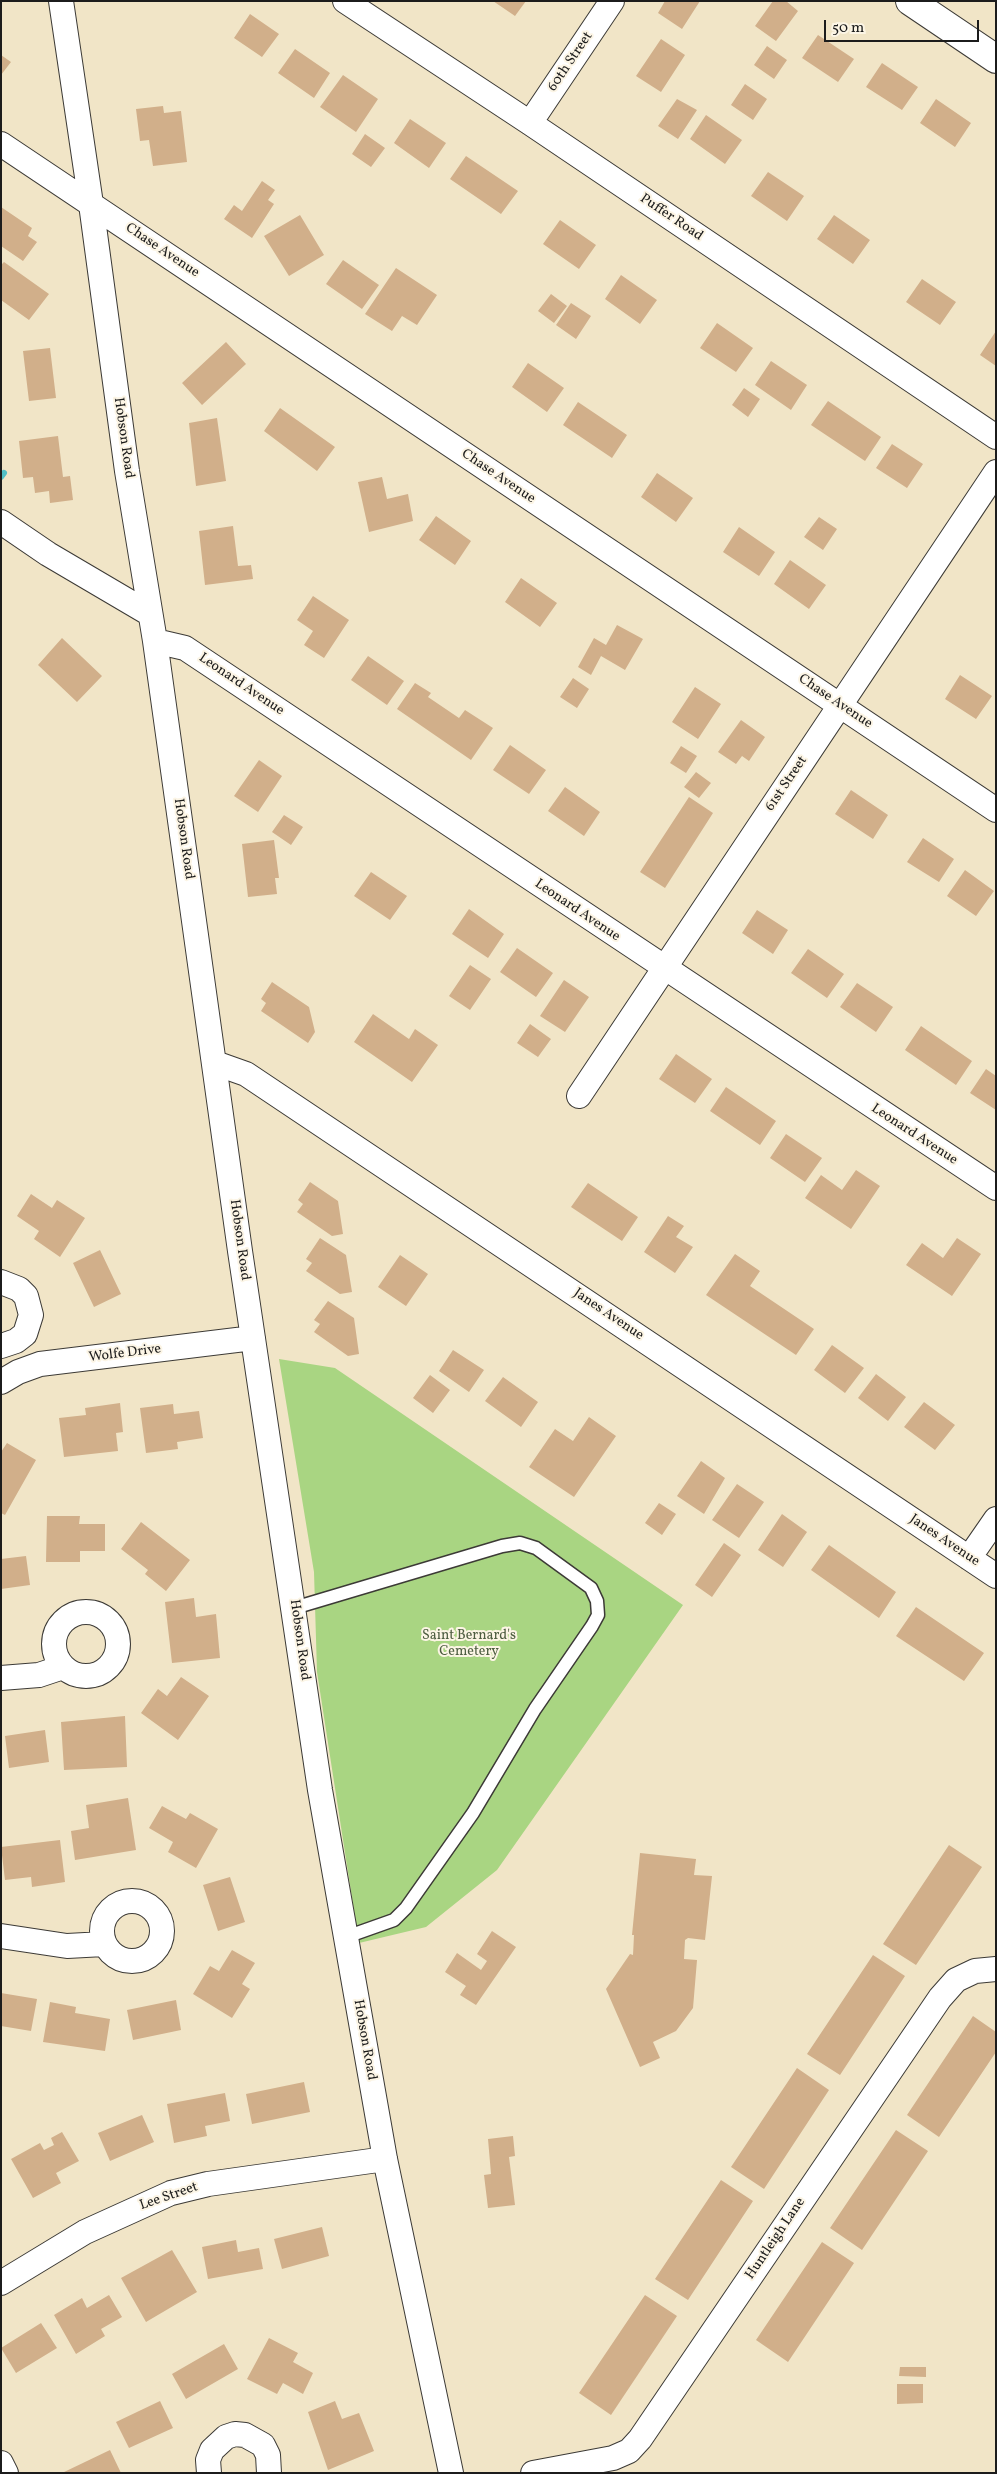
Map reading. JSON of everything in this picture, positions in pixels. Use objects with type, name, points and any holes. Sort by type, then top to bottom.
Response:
[{"type":"main road","points":[[910,1],[996,59]]},
{"type":"street","name":"Hobson Road","points":[[61,1],[92,204],[127,471],[155,641],[253,1338],[320,1790],[385,2160],[451,2473]]},
{"type":"street","name":"Puffer Road","points":[[344,1],[530,123],[996,437]]},
{"type":"street","name":"60th Street","points":[[530,123],[612,1]]},
{"type":"street","name":"Chase Avenue","points":[[1,144],[996,810]]},
{"type":"street","name":"61st Street","points":[[579,1096],[996,472]]},
{"type":"street","points":[[1,522],[48,554],[150,614]]},
{"type":"street","name":"Leonard Avenue","points":[[155,641],[184,648],[996,1188]]},
{"type":"street","name":"Janes Avenue","points":[[215,1063],[254,1080],[996,1576]]},
{"type":"street","points":[[1,1282],[19,1289],[26,1296],[31,1310],[29,1325],[25,1334],[6,1345],[10,1377]]},
{"type":"street","name":"Wolfe Drive","points":[[10,1377],[40,1364],[253,1338]]},
{"type":"street","points":[[969,1558],[996,1519]]},
{"type":"street","points":[[1,1678],[39,1675],[63,1667]]},
{"type":"street","points":[[1,1936],[67,1946],[104,1944]]},
{"type":"street","name":"Huntleigh Lane","points":[[533,2473],[613,2458],[629,2451],[640,2439],[940,1998],[956,1980],[975,1971],[996,1969]]},
{"type":"street","name":"Lee Street","points":[[1,2283],[85,2232],[171,2193],[208,2184],[385,2160]]},
{"type":"street","points":[[209,2473],[208,2460],[212,2450],[226,2437],[236,2434],[245,2435],[263,2446],[268,2455],[269,2473]]},
{"type":"street","points":[[1,2463],[6,2473]]},
{"type":"lane","points":[[294,1608],[502,1546],[520,1544],[536,1548],[591,1588],[597,1601],[598,1614],[592,1626],[535,1709],[473,1813],[406,1908],[394,1920],[346,1936]]},
{"type":"green space","name":"Saint Bernard's Cemetery","points":[[279,1359],[335,1368],[683,1605],[497,1870],[426,1927],[359,1943],[317,1672],[314,1572]]},
{"type":"building","points":[[493,1],[526,1],[515,16]]},
{"type":"building","points":[[665,1],[700,1],[682,29],[658,13]]},
{"type":"building","points":[[773,1],[786,1],[798,11],[776,41],[755,26]]},
{"type":"building","points":[[250,14],[279,34],[262,57],[234,38]]},
{"type":"building","points":[[818,35],[854,59],[838,82],[802,58]]},
{"type":"building","points":[[661,39],[685,55],[661,92],[636,76]]},
{"type":"building","points":[[767,46],[787,60],[774,79],[754,65]]},
{"type":"building","points":[[295,49],[330,73],[314,98],[278,73]]},
{"type":"building","points":[[1,55],[11,62],[1,75]]},
{"type":"building","points":[[882,63],[918,87],[902,110],[866,87]]},
{"type":"building","points":[[343,75],[378,99],[356,132],[320,107]]},
{"type":"building","points":[[745,84],[767,99],[753,120],[731,105]]},
{"type":"building","points":[[677,99],[697,110],[678,139],[658,126]]},
{"type":"building","points":[[936,99],[971,123],[955,147],[920,123]]},
{"type":"building","points":[[163,106],[164,113],[181,111],[187,162],[153,166],[149,140],[140,141],[136,109]]},
{"type":"building","points":[[706,115],[742,140],[725,164],[690,139]]},
{"type":"building","points":[[410,119],[446,143],[429,168],[394,143]]},
{"type":"building","points":[[365,134],[385,148],[371,167],[352,154]]},
{"type":"building","points":[[466,156],[518,191],[501,214],[450,179]]},
{"type":"building","points":[[768,172],[804,196],[787,221],[751,196]]},
{"type":"building","points":[[262,181],[275,190],[268,200],[274,204],[252,238],[224,219],[234,205],[242,211]]},
{"type":"building","points":[[1,207],[32,228],[28,236],[37,242],[23,261],[1,246]]},
{"type":"building","points":[[300,215],[324,255],[289,276],[264,236]]},
{"type":"building","points":[[834,215],[870,240],[853,264],[817,239]]},
{"type":"building","points":[[560,220],[596,245],[579,269],[543,244]]},
{"type":"building","points":[[343,260],[379,285],[362,309],[326,284]]},
{"type":"building","points":[[4,262],[49,294],[29,320],[1,300],[1,265]]},
{"type":"building","points":[[396,268],[437,295],[417,325],[402,316],[392,331],[365,314]]},
{"type":"building","points":[[621,275],[657,300],[640,324],[605,299]]},
{"type":"building","points":[[922,279],[956,302],[940,325],[906,302]]},
{"type":"building","points":[[551,294],[567,306],[554,323],[538,311]]},
{"type":"building","points":[[571,303],[591,316],[576,339],[556,325]]},
{"type":"building","points":[[717,323],[753,348],[736,372],[700,348]]},
{"type":"building","points":[[996,331],[996,366],[980,355]]},
{"type":"building","points":[[226,342],[246,364],[202,405],[182,383]]},
{"type":"building","points":[[50,348],[56,398],[29,401],[23,351]]},
{"type":"building","points":[[771,361],[807,385],[791,410],[755,385]]},
{"type":"building","points":[[528,363],[564,388],[547,412],[512,387]]},
{"type":"building","points":[[744,388],[760,399],[748,417],[732,405]]},
{"type":"building","points":[[828,401],[881,437],[865,461],[811,425]]},
{"type":"building","points":[[578,402],[627,435],[612,458],[563,425]]},
{"type":"building","points":[[280,408],[335,447],[317,471],[264,431]]},
{"type":"building","points":[[217,418],[226,481],[196,486],[189,423]]},
{"type":"building","points":[[58,436],[63,477],[70,476],[73,500],[50,503],[49,491],[35,493],[33,477],[23,478],[19,441]]},
{"type":"building","points":[[892,444],[923,464],[907,488],[876,468]]},
{"type":"building","points":[[657,473],[693,498],[676,522],[641,497]]},
{"type":"building","points":[[382,477],[387,499],[408,494],[413,521],[369,532],[358,482]]},
{"type":"building","points":[[436,516],[471,541],[455,565],[419,540]]},
{"type":"building","points":[[819,517],[837,529],[823,550],[804,537]]},
{"type":"building","points":[[233,526],[238,566],[251,565],[253,579],[205,585],[199,531]]},
{"type":"building","points":[[739,527],[775,552],[759,576],[723,552]]},
{"type":"building","points":[[790,560],[826,585],[809,609],[774,584]]},
{"type":"building","points":[[521,578],[557,603],[540,627],[505,602]]},
{"type":"building","points":[[313,596],[349,620],[324,658],[304,645],[313,631],[297,620]]},
{"type":"building","points":[[617,625],[643,639],[625,670],[601,656],[591,675],[578,667],[594,638],[606,645]]},
{"type":"building","points":[[62,638],[102,676],[77,702],[38,665]]},
{"type":"building","points":[[368,656],[404,681],[387,705],[351,680]]},
{"type":"building","points":[[960,675],[992,696],[976,719],[945,699]]},
{"type":"building","points":[[573,678],[589,689],[577,708],[560,697]]},
{"type":"building","points":[[415,683],[431,693],[428,697],[459,718],[465,710],[493,728],[471,760],[397,709]]},
{"type":"building","points":[[695,687],[721,704],[698,739],[672,722]]},
{"type":"building","points":[[741,720],[765,737],[749,761],[742,756],[736,764],[718,752]]},
{"type":"building","points":[[510,745],[546,770],[529,794],[493,770]]},
{"type":"building","points":[[681,746],[697,756],[686,773],[670,763]]},
{"type":"building","points":[[259,760],[282,776],[258,812],[234,796]]},
{"type":"building","points":[[696,772],[711,783],[699,798],[684,787]]},
{"type":"building","points":[[565,787],[600,812],[584,836],[548,811]]},
{"type":"building","points":[[851,790],[888,815],[873,839],[835,814]]},
{"type":"building","points":[[689,797],[713,813],[665,888],[640,872]]},
{"type":"building","points":[[284,815],[303,827],[291,845],[272,832]]},
{"type":"building","points":[[923,838],[954,859],[939,882],[907,862]]},
{"type":"building","points":[[274,840],[279,878],[275,878],[277,894],[248,897],[242,844]]},
{"type":"building","points":[[965,870],[994,891],[976,916],[947,896]]},
{"type":"building","points":[[371,872],[407,896],[390,920],[354,896]]},
{"type":"building","points":[[469,909],[504,934],[488,958],[452,934]]},
{"type":"building","points":[[757,910],[788,930],[773,954],[742,933]]},
{"type":"building","points":[[517,948],[553,973],[536,997],[500,972]]},
{"type":"building","points":[[808,949],[844,974],[827,998],[791,973]]},
{"type":"building","points":[[470,965],[491,979],[470,1010],[449,996]]},
{"type":"building","points":[[564,980],[589,997],[565,1032],[540,1016]]},
{"type":"building","points":[[272,982],[309,1007],[315,1032],[308,1043],[261,1011],[266,1003],[261,999]]},
{"type":"building","points":[[857,983],[893,1007],[876,1032],[840,1007]]},
{"type":"building","points":[[373,1014],[409,1039],[415,1029],[438,1045],[412,1082],[354,1042]]},
{"type":"building","points":[[530,1024],[551,1039],[538,1057],[517,1043]]},
{"type":"building","points":[[921,1026],[972,1061],[956,1085],[905,1050]]},
{"type":"building","points":[[676,1054],[712,1079],[695,1103],[659,1079]]},
{"type":"building","points":[[986,1069],[996,1076],[996,1110],[970,1093]]},
{"type":"building","points":[[726,1087],[776,1121],[760,1145],[710,1111]]},
{"type":"building","points":[[786,1134],[822,1158],[805,1182],[770,1158]]},
{"type":"building","points":[[856,1170],[880,1186],[851,1229],[805,1198],[821,1175],[842,1190]]},
{"type":"building","points":[[310,1182],[338,1201],[343,1234],[332,1236],[297,1212],[303,1204],[298,1200]]},
{"type":"building","points":[[588,1183],[638,1217],[622,1241],[571,1207]]},
{"type":"building","points":[[31,1194],[52,1208],[57,1200],[85,1218],[60,1257],[34,1239],[39,1231],[17,1216]]},
{"type":"building","points":[[668,1216],[684,1226],[676,1237],[693,1247],[675,1273],[644,1252]]},
{"type":"building","points":[[320,1238],[346,1255],[352,1292],[340,1294],[306,1271],[312,1263],[306,1259]]},
{"type":"building","points":[[957,1238],[981,1254],[952,1296],[906,1265],[922,1243],[943,1258]]},
{"type":"building","points":[[100,1250],[121,1294],[94,1307],[73,1263]]},
{"type":"building","points":[[735,1254],[760,1271],[750,1286],[814,1329],[796,1355],[706,1295]]},
{"type":"building","points":[[400,1255],[428,1274],[406,1306],[378,1287]]},
{"type":"building","points":[[328,1301],[354,1318],[359,1354],[348,1356],[314,1332],[320,1324],[314,1320]]},
{"type":"building","points":[[832,1345],[864,1368],[845,1393],[814,1370]]},
{"type":"building","points":[[453,1350],[484,1370],[469,1392],[439,1371]]},
{"type":"building","points":[[876,1374],[906,1397],[888,1421],[858,1398]]},
{"type":"building","points":[[430,1375],[450,1390],[433,1413],[413,1398]]},
{"type":"building","points":[[503,1377],[538,1402],[521,1427],[485,1401]]},
{"type":"building","points":[[924,1402],[955,1425],[935,1450],[904,1427]]},
{"type":"building","points":[[120,1403],[123,1432],[116,1433],[118,1451],[64,1457],[59,1418],[86,1415],[85,1408]]},
{"type":"building","points":[[173,1404],[174,1414],[199,1411],[203,1438],[177,1442],[178,1449],[146,1453],[140,1408]]},
{"type":"building","points":[[589,1417],[616,1436],[574,1497],[529,1467],[555,1429],[573,1441]]},
{"type":"building","points":[[7,1443],[36,1460],[5,1515],[1,1513],[1,1452]]},
{"type":"building","points":[[701,1461],[725,1478],[704,1514],[677,1496]]},
{"type":"building","points":[[737,1484],[764,1502],[739,1538],[712,1520]]},
{"type":"building","points":[[659,1503],[676,1514],[662,1535],[645,1523]]},
{"type":"building","points":[[782,1514],[807,1532],[783,1567],[758,1550]]},
{"type":"building","points":[[47,1516],[80,1516],[79,1524],[105,1524],[105,1551],[80,1551],[80,1562],[46,1562]]},
{"type":"building","points":[[141,1522],[190,1560],[166,1591],[145,1574],[148,1570],[121,1549]]},
{"type":"building","points":[[724,1543],[741,1555],[712,1597],[695,1585]]},
{"type":"building","points":[[829,1545],[896,1592],[879,1618],[811,1570]]},
{"type":"building","points":[[26,1556],[30,1585],[1,1589],[1,1559]]},
{"type":"building","points":[[194,1598],[196,1617],[216,1614],[220,1658],[172,1663],[165,1602]]},
{"type":"building","points":[[916,1607],[984,1653],[964,1681],[896,1636]]},
{"type":"building","points":[[181,1677],[209,1696],[178,1740],[141,1713],[158,1689],[167,1696]]},
{"type":"building","points":[[125,1716],[127,1767],[64,1770],[61,1722]]},
{"type":"building","points":[[45,1730],[49,1762],[9,1768],[5,1736]]},
{"type":"building","points":[[128,1798],[136,1850],[75,1860],[71,1831],[89,1828],[86,1805]]},
{"type":"building","points":[[162,1806],[186,1819],[190,1813],[218,1829],[196,1868],[168,1852],[173,1842],[149,1828]]},
{"type":"building","points":[[60,1840],[65,1882],[32,1887],[31,1877],[5,1880],[1,1847]]},
{"type":"building","points":[[949,1845],[982,1867],[916,1965],[883,1944]]},
{"type":"building","points":[[640,1853],[696,1859],[694,1875],[712,1876],[705,1940],[688,1938],[685,1940],[684,1959],[697,1960],[693,2008],[676,2031],[653,2042],[660,2058],[640,2067],[606,1989],[630,1954],[633,1955],[634,1935],[632,1935]]},
{"type":"building","points":[[230,1877],[245,1922],[218,1931],[203,1885]]},
{"type":"building","points":[[492,1931],[516,1947],[476,2005],[460,1995],[466,1986],[445,1972],[457,1953],[481,1970],[487,1961],[477,1954]]},
{"type":"building","points":[[232,1950],[255,1963],[242,1984],[250,1989],[232,2018],[193,1994],[210,1966],[219,1971]]},
{"type":"building","points":[[873,1955],[905,1976],[840,2075],[807,2054]]},
{"type":"building","points":[[1,1993],[37,1999],[31,2031],[1,2026]]},
{"type":"building","points":[[176,2000],[181,2030],[133,2040],[127,2010]]},
{"type":"building","points":[[50,2002],[76,2007],[75,2013],[110,2019],[105,2051],[43,2042]]},
{"type":"building","points":[[973,2016],[996,2032],[996,2052],[939,2137],[907,2115]]},
{"type":"building","points":[[797,2068],[829,2090],[764,2189],[731,2167]]},
{"type":"building","points":[[304,2082],[310,2112],[252,2124],[246,2094]]},
{"type":"building","points":[[225,2093],[230,2121],[205,2126],[207,2136],[174,2143],[167,2104]]},
{"type":"building","points":[[142,2115],[154,2142],[110,2161],[98,2133]]},
{"type":"building","points":[[896,2130],[928,2151],[862,2250],[830,2228]]},
{"type":"building","points":[[62,2132],[79,2161],[56,2173],[61,2183],[33,2198],[11,2159],[40,2143],[44,2150],[54,2145],[51,2138]]},
{"type":"building","points":[[513,2136],[515,2156],[509,2157],[515,2205],[488,2208],[484,2175],[491,2174],[488,2139]]},
{"type":"building","points":[[721,2180],[753,2201],[688,2300],[655,2279]]},
{"type":"building","points":[[322,2227],[329,2256],[282,2269],[274,2239]]},
{"type":"building","points":[[236,2240],[238,2252],[259,2248],[263,2269],[208,2279],[202,2247]]},
{"type":"building","points":[[822,2242],[854,2263],[788,2362],[756,2340]]},
{"type":"building","points":[[172,2250],[197,2292],[146,2322],[121,2278]]},
{"type":"building","points":[[109,2295],[122,2317],[101,2329],[105,2336],[76,2354],[54,2315],[82,2298],[87,2308]]},
{"type":"building","points":[[645,2295],[677,2316],[611,2415],[579,2393]]},
{"type":"building","points":[[41,2323],[57,2348],[16,2373],[1,2348]]},
{"type":"building","points":[[269,2338],[298,2353],[293,2362],[313,2373],[303,2394],[283,2383],[277,2394],[247,2379]]},
{"type":"building","points":[[224,2344],[238,2369],[186,2399],[172,2374]]},
{"type":"building","points":[[900,2367],[926,2367],[926,2377],[899,2376]]},
{"type":"building","points":[[897,2384],[923,2384],[923,2403],[897,2404]]},
{"type":"building","points":[[160,2401],[173,2428],[129,2448],[116,2422]]},
{"type":"building","points":[[335,2401],[342,2419],[359,2413],[374,2451],[328,2470],[308,2412]]},
{"type":"building","points":[[110,2450],[121,2473],[62,2473]]},
{"type":"waterway","points":[[1,477],[4,473]]}]
